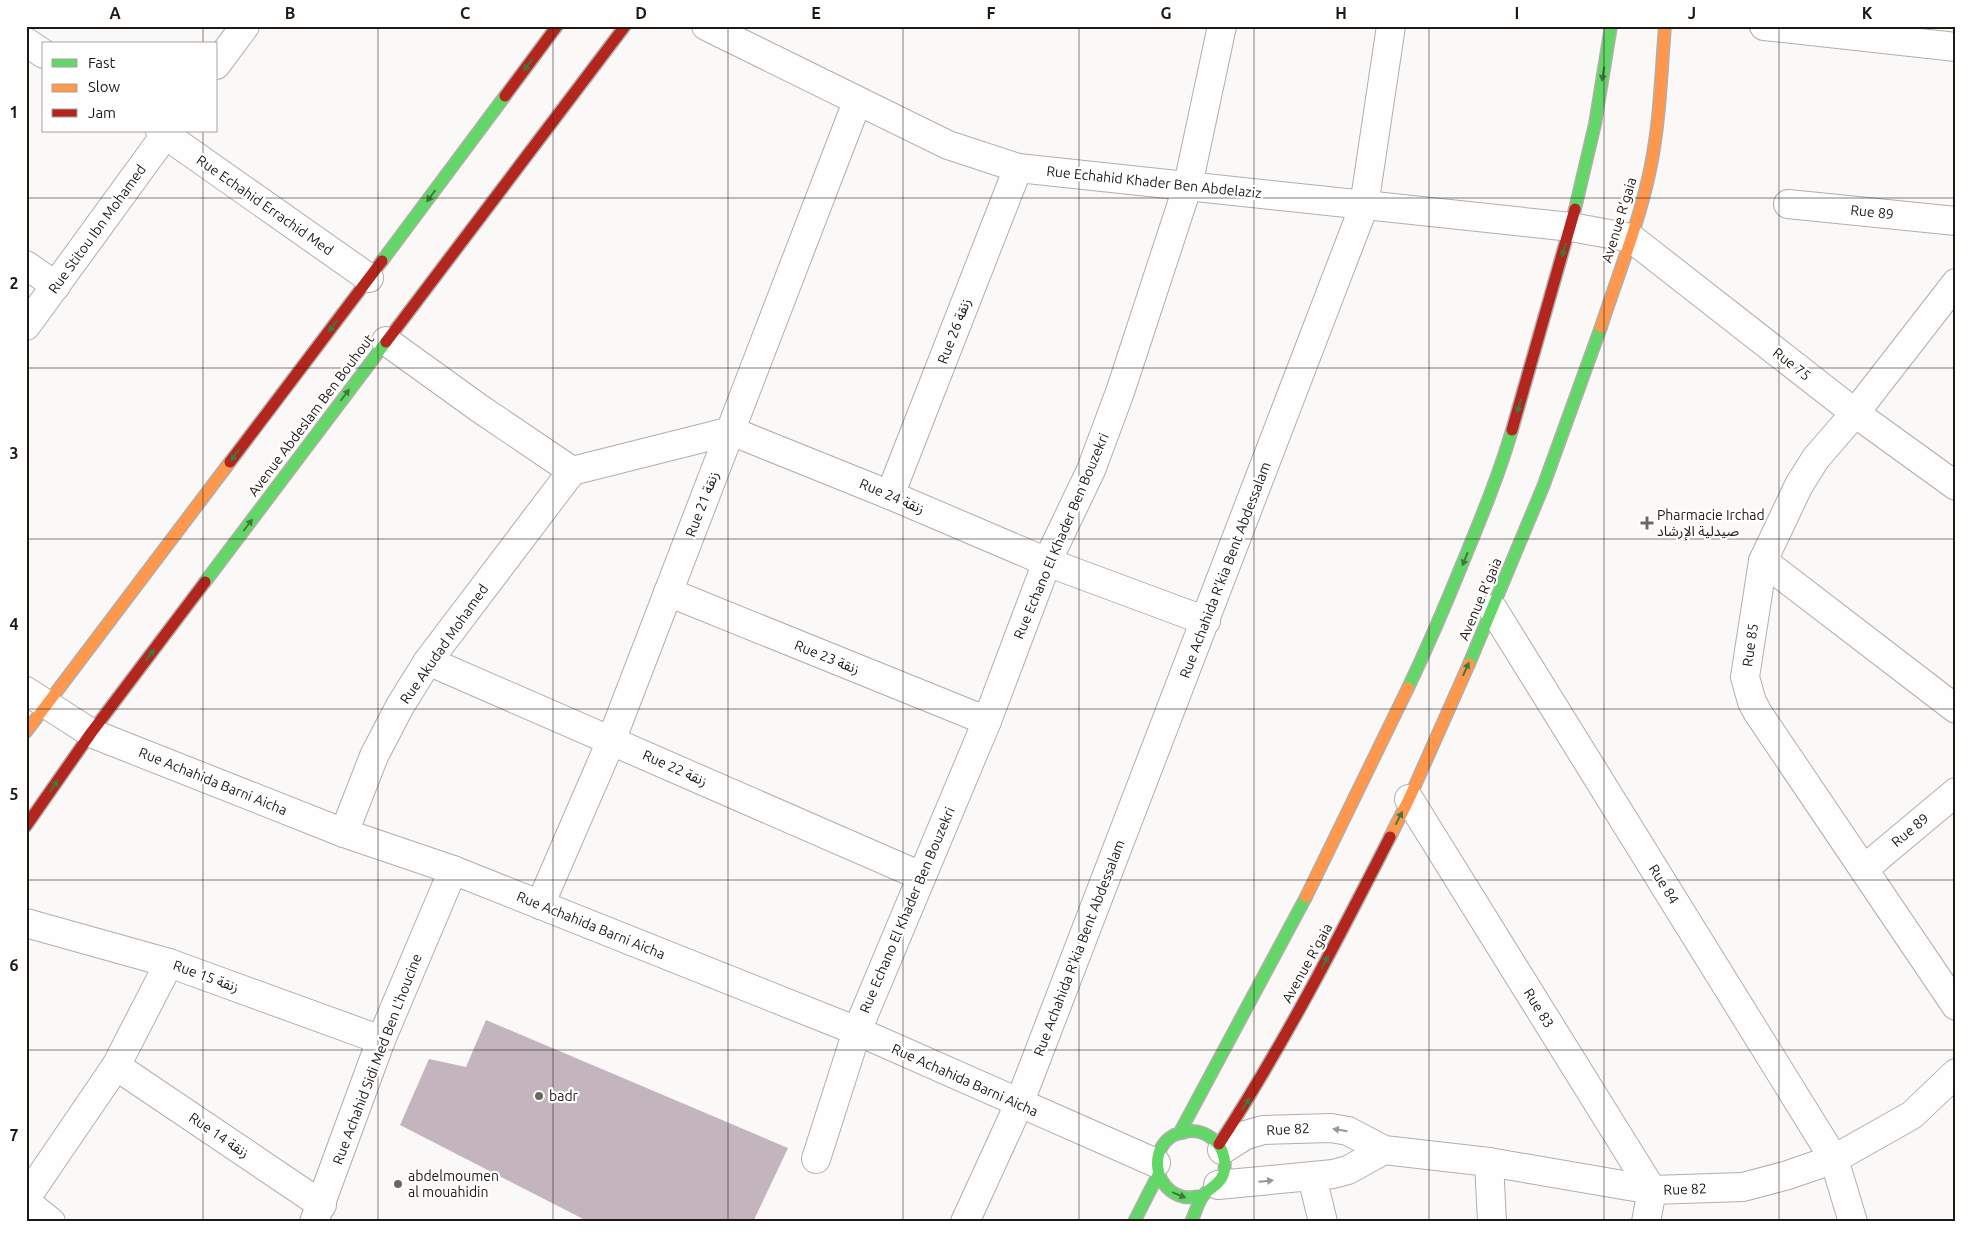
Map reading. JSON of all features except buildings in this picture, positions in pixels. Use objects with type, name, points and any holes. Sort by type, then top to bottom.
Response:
[{"type":"street","points":[[218,62],[245,26]]},
{"type":"street","points":[[26,732],[36,697],[369,278],[557,26]]},
{"type":"street","name":"Avenue Abdeslam Ben Bouhout","points":[[26,826],[91,733],[625,26]]},
{"type":"street","name":"Rue Echahid Khader Ben Abdelaziz","points":[[706,26],[858,102],[948,144],[1018,168],[1571,227],[1631,238]]},
{"type":"street","name":"Rue Echano El Khader Ben Bouzekri","points":[[816,1159],[857,1032],[987,721],[1047,562],[1091,470],[1120,392],[1188,185],[1222,26]]},
{"type":"street","name":"Rue Achahida R'kia Bent Abdessalam","points":[[965,1222],[1019,1104],[1364,206],[1391,26]]},
{"type":"street","name":"Avenue R'gaia","points":[[1180,1132],[1295,920],[1430,643],[1500,471],[1571,227],[1595,124],[1611,26]]},
{"type":"street","name":"Avenue R'gaia","points":[[1220,1147],[1305,999],[1409,799],[1493,609],[1550,469],[1631,238],[1650,170],[1658,110],[1665,26]]},
{"type":"street","points":[[1764,26],[1881,33],[1956,47]]},
{"type":"street","points":[[26,42],[42,53]]},
{"type":"street","name":"Rue 21 زنقة","points":[[540,904],[611,741],[858,102]]},
{"type":"street","name":"Rue Echahid Errachid Med","points":[[164,132],[369,278]]},
{"type":"street","name":"Rue Stitou Ibn Mohamed","points":[[26,326],[164,132]]},
{"type":"street","name":"Rue 26 زنقة","points":[[890,495],[1018,168]]},
{"type":"street","name":"Rue 89","points":[[1788,204],[1956,221]]},
{"type":"street","name":"Rue 75","points":[[1631,238],[1855,413],[1956,486]]},
{"type":"street","points":[[26,265],[56,286]]},
{"type":"street","name":"Rue 85","points":[[1956,283],[1855,413],[1816,458],[1803,478],[1763,560],[1745,677],[1747,689],[1758,713],[1956,1006]]},
{"type":"street","points":[[386,341],[479,408],[572,471],[731,431]]},
{"type":"street","name":"Rue 24 زنقة","points":[[731,431],[890,495],[1047,562],[1206,621]]},
{"type":"street","name":"Rue Akudad Mohamed","points":[[344,833],[374,756],[400,706],[428,661],[572,471]]},
{"type":"street","points":[[1763,560],[1956,709]]},
{"type":"street","name":"Rue 23 زنقة","points":[[668,592],[987,721]]},
{"type":"street","name":"Rue 84","points":[[1493,609],[1834,1159],[1853,1222]]},
{"type":"street","name":"Rue 22 زنقة","points":[[428,661],[921,876]]},
{"type":"street","name":"Rue Achahida Barni Aicha","points":[[36,697],[91,733],[344,833],[453,870],[857,1032],[1019,1104],[1157,1169]]},
{"type":"street","name":"Rue 89","points":[[1864,869],[1956,792]]},
{"type":"street","name":"Rue 83","points":[[1409,799],[1652,1190]]},
{"type":"street","name":"Rue Achahid Sidi Med Ben L'houcine","points":[[318,1213],[382,1040],[453,870]]},
{"type":"street","name":"Rue 15 زنقة","points":[[26,923],[169,963],[382,1040]]},
{"type":"street","points":[[51,1222],[26,1200],[116,1066],[169,963]]},
{"type":"street","name":"Rue 14 زنقة","points":[[116,1066],[318,1213]]},
{"type":"street","name":"Rue 82","points":[[1220,1147],[1246,1135],[1263,1130],[1309,1128],[1348,1131],[1384,1150],[1489,1162],[1652,1190],[1743,1186],[1788,1175],[1834,1159],[1912,1115],[1956,1074]]},
{"type":"street","points":[[1134,1222],[1157,1169],[1160,1149],[1168,1138],[1180,1132],[1195,1130],[1208,1135],[1220,1147],[1225,1162],[1223,1174],[1210,1190],[1191,1222]]},
{"type":"street","points":[[1157,1169],[1164,1187],[1176,1196],[1190,1199],[1210,1190],[1334,1174],[1348,1170],[1384,1150]]},
{"type":"street","points":[[1489,1162],[1492,1222]]},
{"type":"street","points":[[1312,1177],[1323,1222]]},
{"type":"street","points":[[1646,1222],[1652,1190]]},
{"type":"traffic: fast","points":[[1575,209],[1595,124],[1611,26]]},
{"type":"traffic: fast","points":[[382,261],[505,96]]},
{"type":"traffic: fast","points":[[1469,664],[1543,487],[1601,327]]},
{"type":"traffic: fast","points":[[205,582],[386,342]]},
{"type":"traffic: fast","points":[[1408,688],[1437,625],[1496,480],[1512,430]]},
{"type":"traffic: fast","points":[[1180,1132],[1306,897]]},
{"type":"traffic: fast","points":[[1191,1222],[1204,1194],[1221,1179],[1225,1167],[1224,1158],[1219,1145],[1206,1135],[1194,1131],[1174,1135],[1165,1142],[1160,1150],[1158,1169],[1161,1179],[1166,1187],[1174,1193],[1184,1197],[1203,1196]]},
{"type":"traffic: fast","points":[[1134,1222],[1158,1175]]},
{"type":"traffic: slow","points":[[1601,327],[1634,229],[1650,170],[1658,116],[1665,26]]},
{"type":"traffic: slow","points":[[26,732],[230,462]]},
{"type":"traffic: slow","points":[[1390,837],[1469,664]]},
{"type":"traffic: slow","points":[[1306,897],[1408,688]]},
{"type":"traffic: jam","points":[[505,96],[557,26]]},
{"type":"traffic: jam","points":[[386,342],[625,26]]},
{"type":"traffic: jam","points":[[1512,430],[1575,209]]},
{"type":"traffic: jam","points":[[230,462],[382,261]]},
{"type":"traffic: jam","points":[[26,826],[91,733],[205,582]]},
{"type":"traffic: jam","points":[[1219,1144],[1287,1031],[1390,837]]},
{"type":"place","name":"Pharmacie Irchad صيدلية الإرشاد","points":[[1647,523]]},
{"type":"place","name":"badr","points":[[539,1096]]},
{"type":"place","name":"abdelmoumen al mouahidin","points":[[398,1184]]}]
